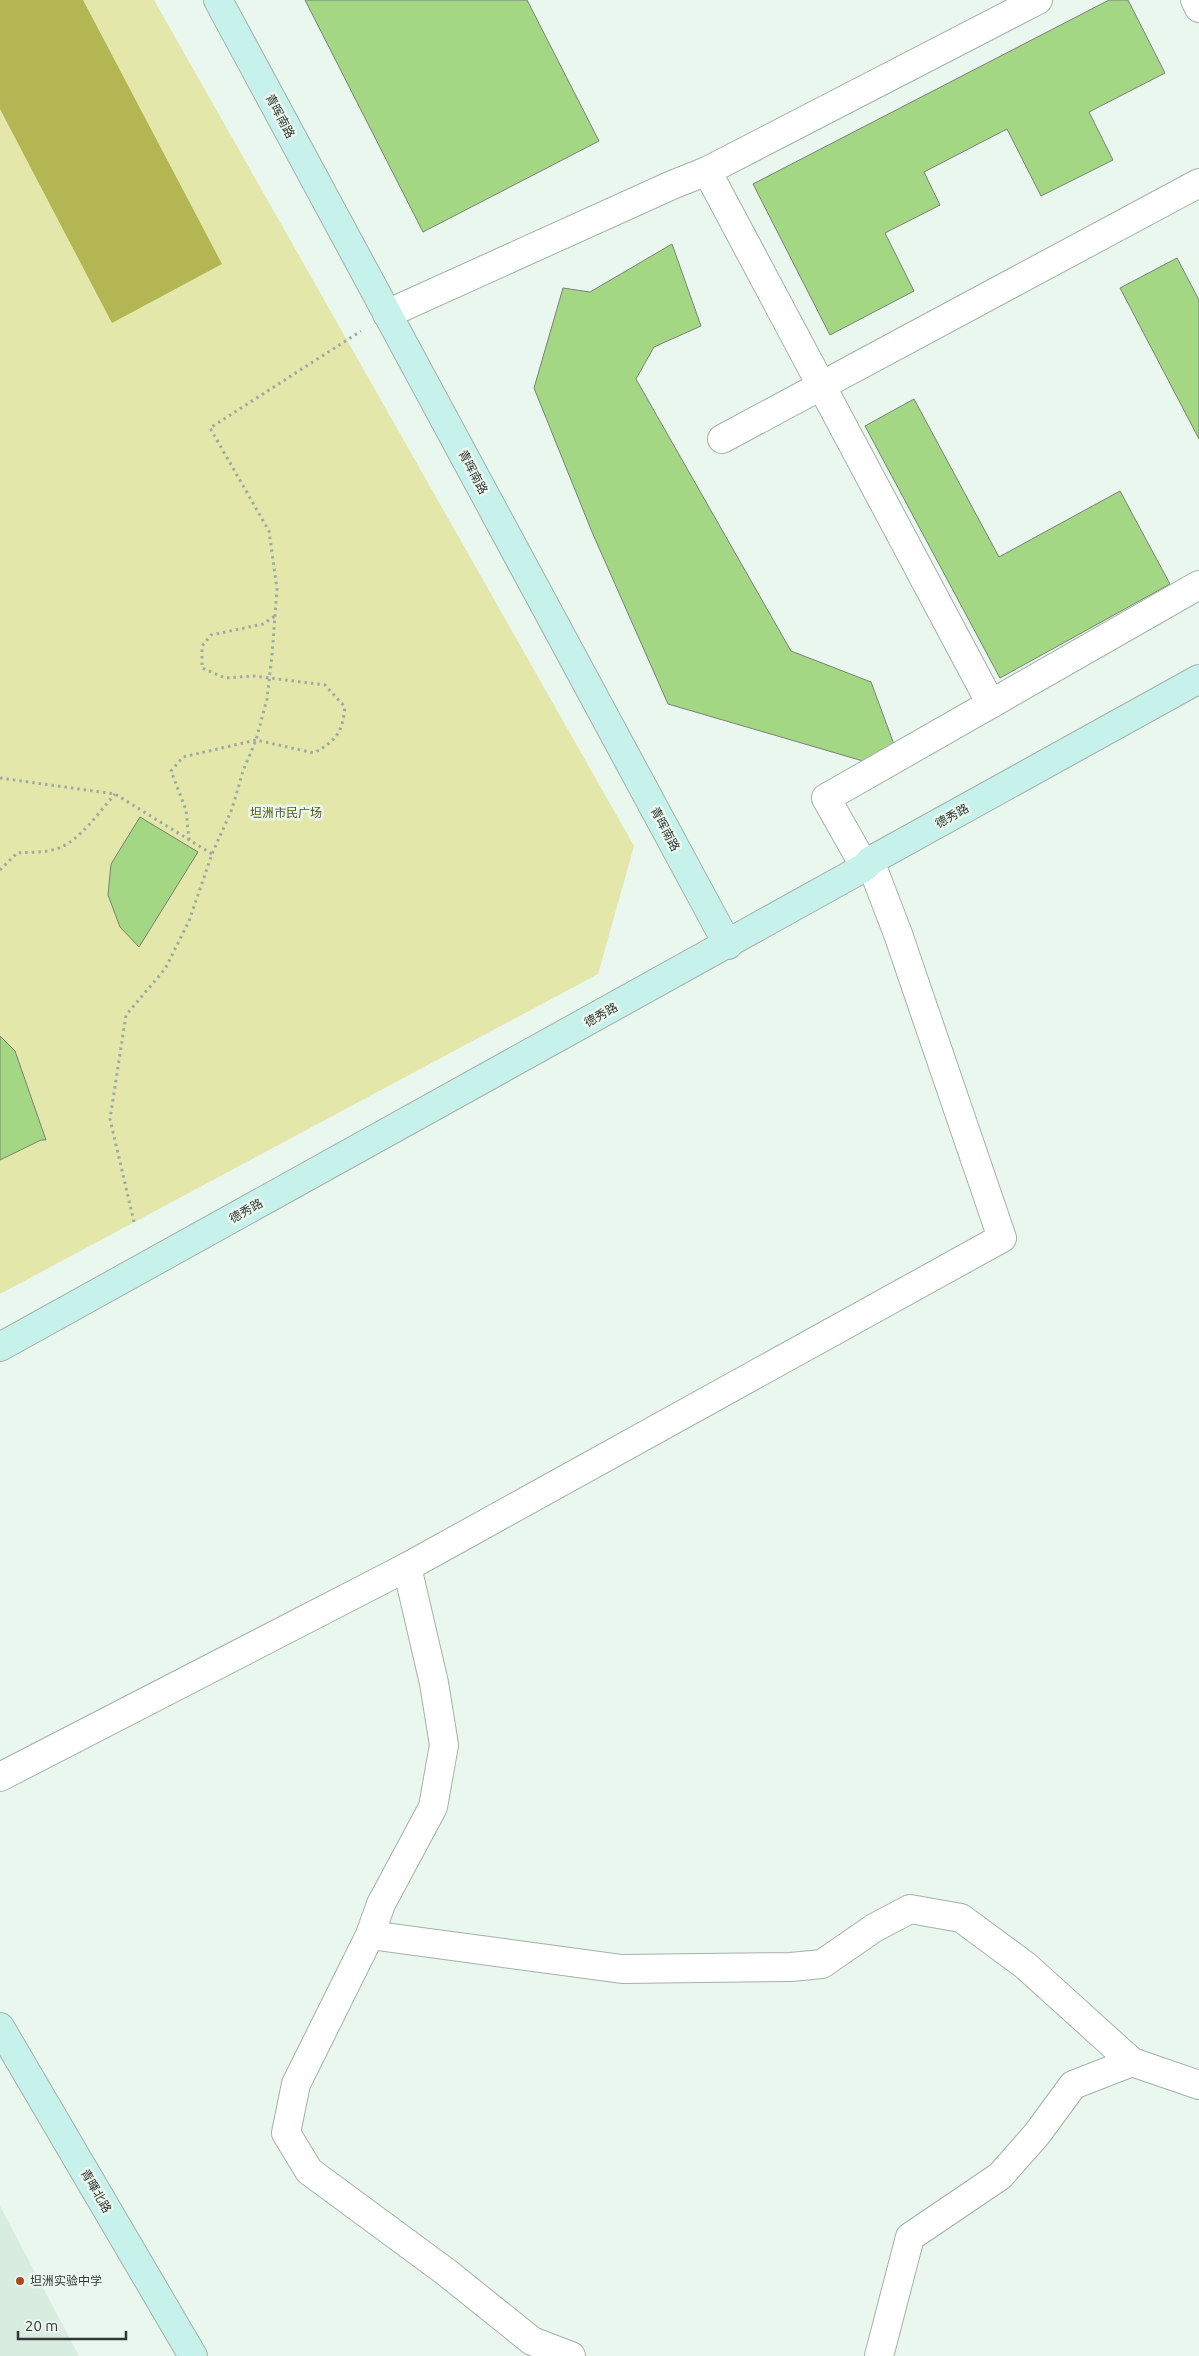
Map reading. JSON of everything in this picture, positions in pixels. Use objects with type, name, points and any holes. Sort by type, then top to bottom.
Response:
[{"type":"street","name":"青晖南路","points":[[218,0],[728,945]]},
{"type":"street","points":[[387,314],[707,171],[1038,0]]},
{"type":"street","points":[[1195,0],[1199,8]]},
{"type":"street","points":[[707,171],[991,704]]},
{"type":"street","points":[[722,439],[1199,183]]},
{"type":"street","points":[[0,1777],[407,1567],[1002,1238],[898,934],[868,864],[826,798],[1199,585]]},
{"type":"street","name":"德秀路","points":[[0,1347],[728,945],[868,864],[1199,680]]},
{"type":"street","points":[[407,1567],[434,1683],[444,1745],[433,1807],[392,1881],[370,1935],[296,2084],[286,2133],[309,2171],[446,2272],[532,2341],[571,2356]]},
{"type":"street","points":[[370,1935],[622,1969],[791,1967],[822,1964],[874,1928],[910,1909],[961,1918],[1026,1966],[1132,2062],[1199,2085]]},
{"type":"street","name":"青暉北路","points":[[0,2027],[193,2356]]},
{"type":"street","points":[[879,2356],[910,2237],[1000,2176],[1037,2134],[1073,2085],[1132,2062]]},
{"type":"path","points":[[134,1222],[110,1119],[126,1015],[165,969],[189,921],[212,854],[232,809],[243,771],[256,740],[267,699],[277,589],[269,531],[210,428],[387,314]]},
{"type":"path","points":[[189,840],[186,810],[170,772],[182,757],[256,740],[314,753],[332,743],[343,724],[345,707],[325,685],[254,676],[225,678],[202,668],[202,646],[211,635],[263,624],[275,615]]},
{"type":"path","points":[[0,778],[115,794],[212,854]]},
{"type":"path","points":[[0,870],[17,853],[60,848],[82,831],[115,794]]},
{"type":"shaded area","points":[[0,0],[83,0],[222,264],[112,323],[0,109]]},
{"type":"shaded area","name":"坦洲实验中学","points":[[0,2206],[79,2356],[0,2356]]},
{"type":"green space","name":"坦洲市民广场","points":[[0,0],[154,0],[634,846],[598,974],[0,1294]]},
{"type":"building","points":[[305,0],[527,0],[599,141],[423,232]]},
{"type":"building","points":[[1109,0],[1128,0],[1165,73],[1089,112],[1113,160],[1041,196],[1007,129],[924,172],[940,205],[885,233],[914,291],[830,335],[753,184]]},
{"type":"building","points":[[672,244],[701,326],[654,347],[636,379],[791,651],[871,682],[895,747],[863,761],[668,704],[592,532],[534,388],[563,288],[590,292]]},
{"type":"building","points":[[1177,258],[1199,300],[1199,439],[1120,288]]},
{"type":"building","points":[[914,399],[999,557],[1120,491],[1170,584],[1000,678],[865,426]]},
{"type":"building","points":[[140,817],[198,852],[139,947],[120,927],[108,895],[111,864]]},
{"type":"building","points":[[0,1036],[15,1051],[46,1140],[41,1140],[0,1160]]},
{"type":"place","name":"坦洲实验中学","points":[[20,2281]]}]
